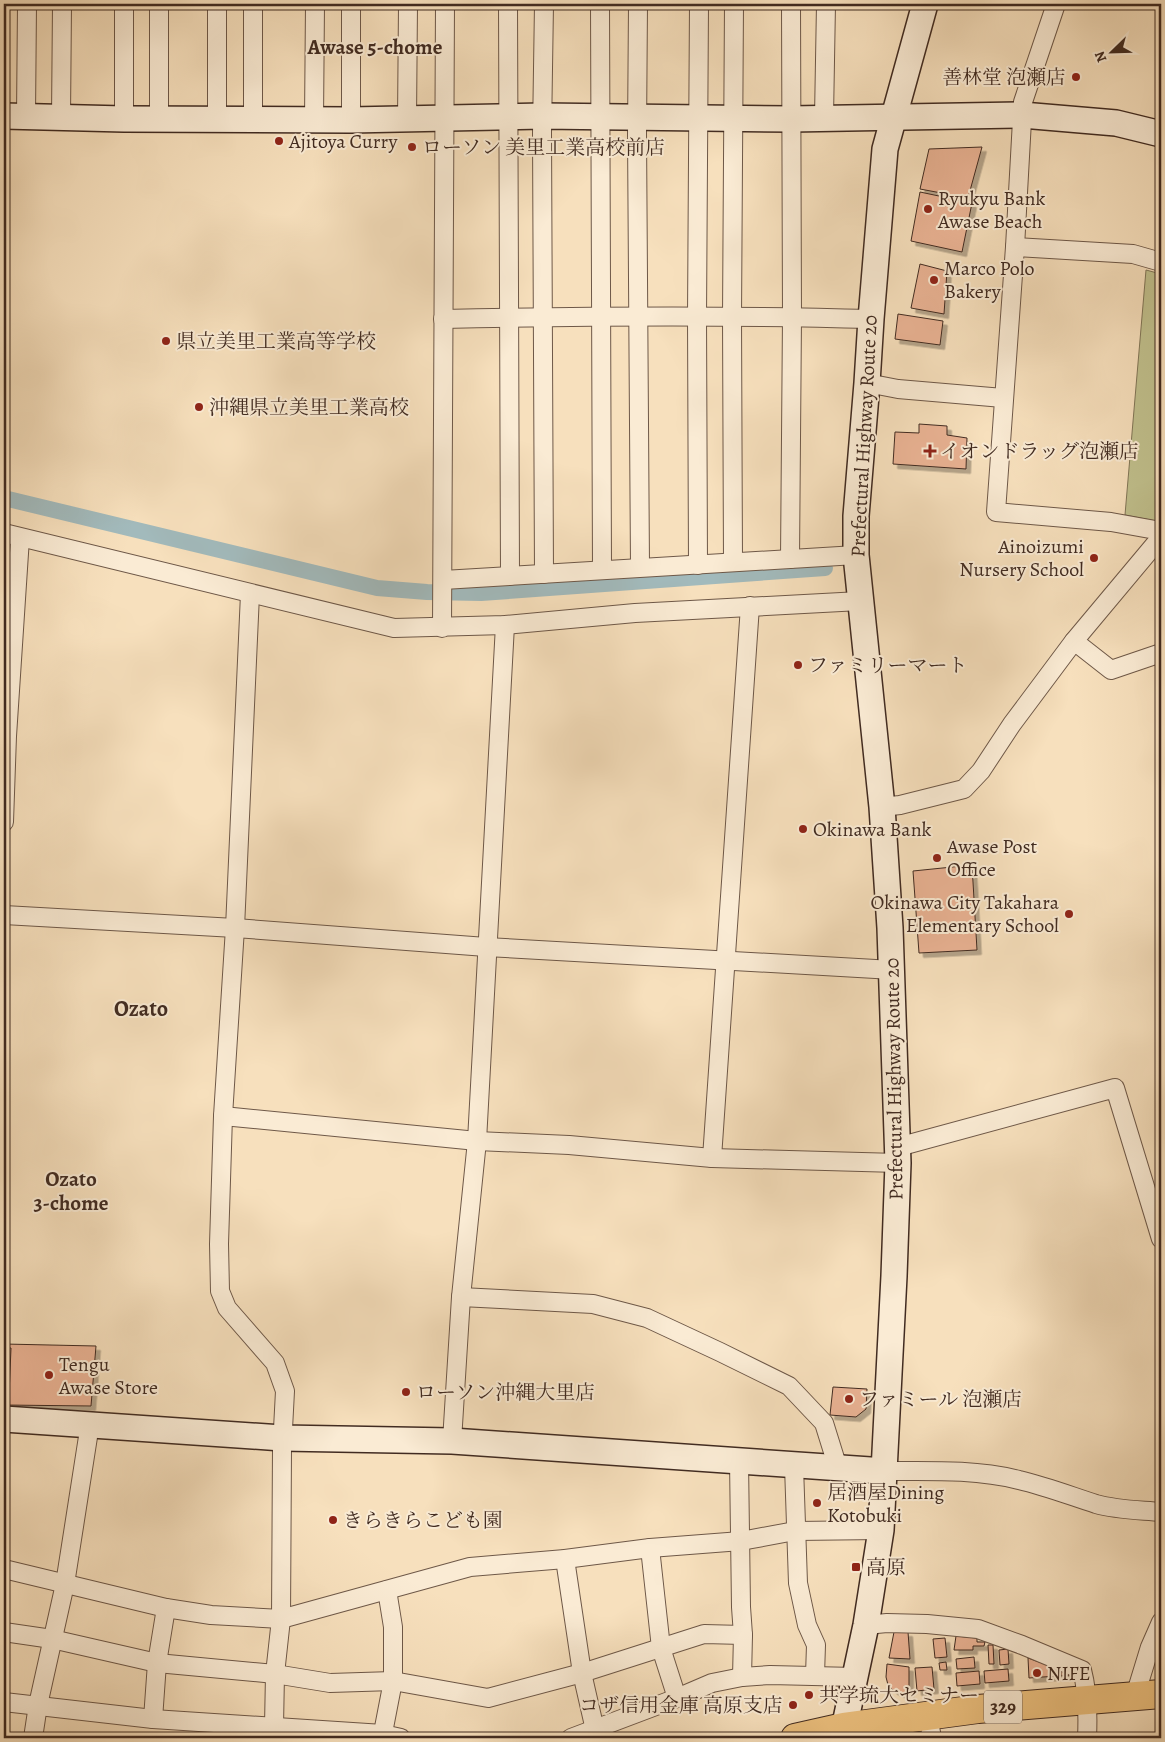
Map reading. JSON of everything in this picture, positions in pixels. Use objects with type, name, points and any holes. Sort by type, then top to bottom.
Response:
[{"type":"highway","name":"329","points":[[795,1738],[843,1732],[930,1727],[978,1709],[1148,1695]]},
{"type":"street","points":[[27,4],[15,116],[124,119],[407,120],[542,116],[824,118],[1022,115],[1116,123],[1161,134]]},
{"type":"street","points":[[62,4],[62,117]]},
{"type":"street","points":[[124,4],[124,119]]},
{"type":"street","points":[[159,4],[159,119]]},
{"type":"street","points":[[217,4],[217,119]]},
{"type":"street","points":[[253,4],[253,120]]},
{"type":"street","points":[[314,120],[315,4]]},
{"type":"street","points":[[351,4],[351,120]]},
{"type":"street","points":[[407,120],[408,4]]},
{"type":"street","points":[[442,628],[445,4]]},
{"type":"street","points":[[508,4],[510,576]]},
{"type":"street","points":[[544,4],[542,116],[544,574]]},
{"type":"street","points":[[600,4],[602,117],[602,570]]},
{"type":"street","points":[[638,4],[637,317],[640,567]]},
{"type":"street","points":[[698,564],[699,4]]},
{"type":"street","points":[[733,562],[732,118],[734,4]]},
{"type":"street","points":[[790,559],[792,317],[791,4]]},
{"type":"street","points":[[824,118],[826,4]]},
{"type":"street","name":"Prefectural Highway Route 20","points":[[843,1732],[866,1625],[881,1530],[898,1155],[893,970],[882,807],[856,554],[856,516],[867,383],[870,319],[885,149],[925,4]]},
{"type":"street","points":[[1056,4],[1026,92],[1022,115],[996,512],[1111,522],[1161,531]]},
{"type":"street","points":[[1014,246],[1133,254],[1161,262]]},
{"type":"street","points":[[443,319],[602,316],[870,319]]},
{"type":"street","points":[[867,383],[898,389],[1003,398]]},
{"type":"street","points":[[4,822],[12,536],[394,628],[505,625],[635,613],[860,601]]},
{"type":"street","points":[[882,807],[900,805],[964,789],[981,771],[1012,724],[1074,641],[1161,536]]},
{"type":"street","points":[[443,580],[856,554]]},
{"type":"street","points":[[250,594],[235,928],[223,1116],[219,1244],[220,1291],[227,1308],[275,1363],[285,1391],[282,1438],[281,1619],[274,1674],[273,1732]]},
{"type":"street","points":[[712,1158],[750,606]]},
{"type":"street","points":[[452,1441],[461,1297],[477,1141],[486,947],[505,625]]},
{"type":"street","points":[[1074,641],[1111,670],[1161,653]]},
{"type":"street","points":[[4,915],[235,928],[486,947],[726,959],[893,970]]},
{"type":"street","points":[[223,1116],[477,1141],[568,1145],[712,1158],[898,1155],[1115,1088],[1161,1239]]},
{"type":"street","points":[[461,1297],[592,1304],[647,1318],[789,1386],[824,1423],[838,1468]]},
{"type":"street","points":[[4,1419],[282,1438],[452,1441],[794,1466],[984,1474],[1019,1480],[1098,1504],[1128,1510],[1161,1512]]},
{"type":"street","points":[[33,1738],[38,1705],[65,1584],[90,1424]]},
{"type":"street","points":[[739,1461],[743,1635],[742,1677]]},
{"type":"street","points":[[794,1466],[798,1583],[807,1625],[816,1645],[815,1676]]},
{"type":"street","points":[[4,1569],[166,1608],[211,1615],[281,1619],[470,1567],[565,1559],[650,1548],[741,1541],[795,1531],[881,1530]]},
{"type":"street","points":[[650,1548],[661,1648],[677,1698]]},
{"type":"street","points":[[565,1559],[582,1673],[595,1730]]},
{"type":"street","points":[[382,1736],[393,1681],[393,1627],[387,1590]]},
{"type":"street","points":[[153,1719],[157,1663],[166,1608]]},
{"type":"street","points":[[1148,1695],[1150,1647],[1161,1622]]},
{"type":"street","points":[[866,1625],[887,1623],[927,1624],[978,1629],[1082,1670],[1085,1680],[1088,1720],[1087,1738]]},
{"type":"street","points":[[4,1632],[52,1639],[157,1663],[274,1674],[330,1683],[393,1681],[488,1698],[582,1673],[704,1634],[743,1635]]},
{"type":"street","points":[[571,1738],[712,1683],[742,1677],[770,1675],[855,1677]]},
{"type":"street","points":[[4,1702],[273,1732],[401,1738]]},
{"type":"green space","points":[[1146,270],[1161,274],[1161,522],[1125,515]]},
{"type":"building","points":[[982,147],[968,198],[920,189],[929,149]]},
{"type":"building","points":[[920,192],[972,203],[962,252],[911,241]]},
{"type":"building","points":[[920,264],[947,271],[944,314],[911,308]]},
{"type":"building","points":[[898,314],[943,321],[940,345],[895,339]]},
{"type":"building","name":"イオンドラッグ泡瀬店","points":[[919,424],[947,426],[947,435],[967,438],[966,469],[893,464],[895,432],[919,433]]},
{"type":"building","points":[[972,865],[977,950],[919,953],[913,871]]},
{"type":"building","name":"Tengu Awase Store","points":[[4,1344],[96,1346],[91,1406],[4,1405]]},
{"type":"building","points":[[4,1348],[11,1348],[9,1395],[4,1395]]},
{"type":"building","name":"ファミール 泡瀬店","points":[[833,1387],[867,1389],[866,1409],[856,1417],[830,1415]]},
{"type":"building","points":[[894,1632],[908,1632],[910,1659],[889,1658]]},
{"type":"building","points":[[956,1636],[977,1638],[977,1642],[985,1642],[984,1646],[973,1646],[973,1650],[954,1650]]},
{"type":"building","points":[[945,1638],[947,1657],[935,1658],[933,1639]]},
{"type":"building","points":[[988,1645],[993,1645],[994,1664],[989,1664]]},
{"type":"building","points":[[1008,1649],[1009,1664],[1000,1665],[999,1650]]},
{"type":"building","points":[[974,1657],[975,1668],[957,1669],[956,1659]]},
{"type":"building","points":[[1028,1658],[1056,1668],[1057,1676],[1029,1678]]},
{"type":"building","points":[[946,1662],[947,1670],[940,1670],[939,1663]]},
{"type":"building","points":[[887,1664],[909,1667],[909,1693],[900,1693],[888,1685],[886,1677]]},
{"type":"building","points":[[1061,1666],[1071,1675],[1061,1676]]},
{"type":"building","points":[[932,1667],[934,1689],[917,1691],[915,1668]]},
{"type":"building","points":[[1008,1669],[1009,1681],[985,1683],[984,1671]]},
{"type":"building","points":[[979,1671],[980,1684],[957,1686],[956,1673]]},
{"type":"waterway","points":[[4,498],[377,588],[427,592],[481,593],[825,568]]},
{"type":"place","name":"善林堂 泡瀬店","points":[[1076,77]]},
{"type":"place","name":"Ajitoya Curry","points":[[279,141]]},
{"type":"place","name":"ローソン 美里工業高校前店","points":[[412,147]]},
{"type":"place","name":"Ryukyu Bank Awase Beach","points":[[928,209]]},
{"type":"place","name":"Marco Polo Bakery","points":[[934,280]]},
{"type":"place","name":"県立美里工業高等学校","points":[[166,341]]},
{"type":"place","name":"沖縄県立美里工業高校","points":[[199,407]]},
{"type":"place","name":"イオンドラッグ泡瀬店","points":[[930,451]]},
{"type":"place","name":"Ainoizumi Nursery School","points":[[1094,558]]},
{"type":"place","name":"ファミリーマート","points":[[798,665]]},
{"type":"place","name":"Okinawa Bank","points":[[803,829]]},
{"type":"place","name":"Awase Post Office","points":[[937,858]]},
{"type":"place","name":"Okinawa City Takahara Elementary School","points":[[1069,914]]},
{"type":"place","name":"Tengu Awase Store","points":[[49,1375]]},
{"type":"place","name":"ローソン沖縄大里店","points":[[406,1392]]},
{"type":"place","name":"ファミール 泡瀬店","points":[[849,1399]]},
{"type":"place","name":"居酒屋Dining Kotobuki","points":[[817,1503]]},
{"type":"place","name":"きらきらこども園","points":[[333,1520]]},
{"type":"place","name":"高原","points":[[856,1567]]},
{"type":"place","name":"NIFE","points":[[1037,1673]]},
{"type":"place","name":"共学琉大セミナー","points":[[809,1695]]},
{"type":"place","name":"コザ信用金庫 高原支店","points":[[793,1705]]},
{"type":"district","name":"Awase 5-chome","points":[[375,47]]},
{"type":"district","name":"Ozato","points":[[141,1009]]},
{"type":"district","name":"Ozato 3-chome","points":[[71,1191]]}]
